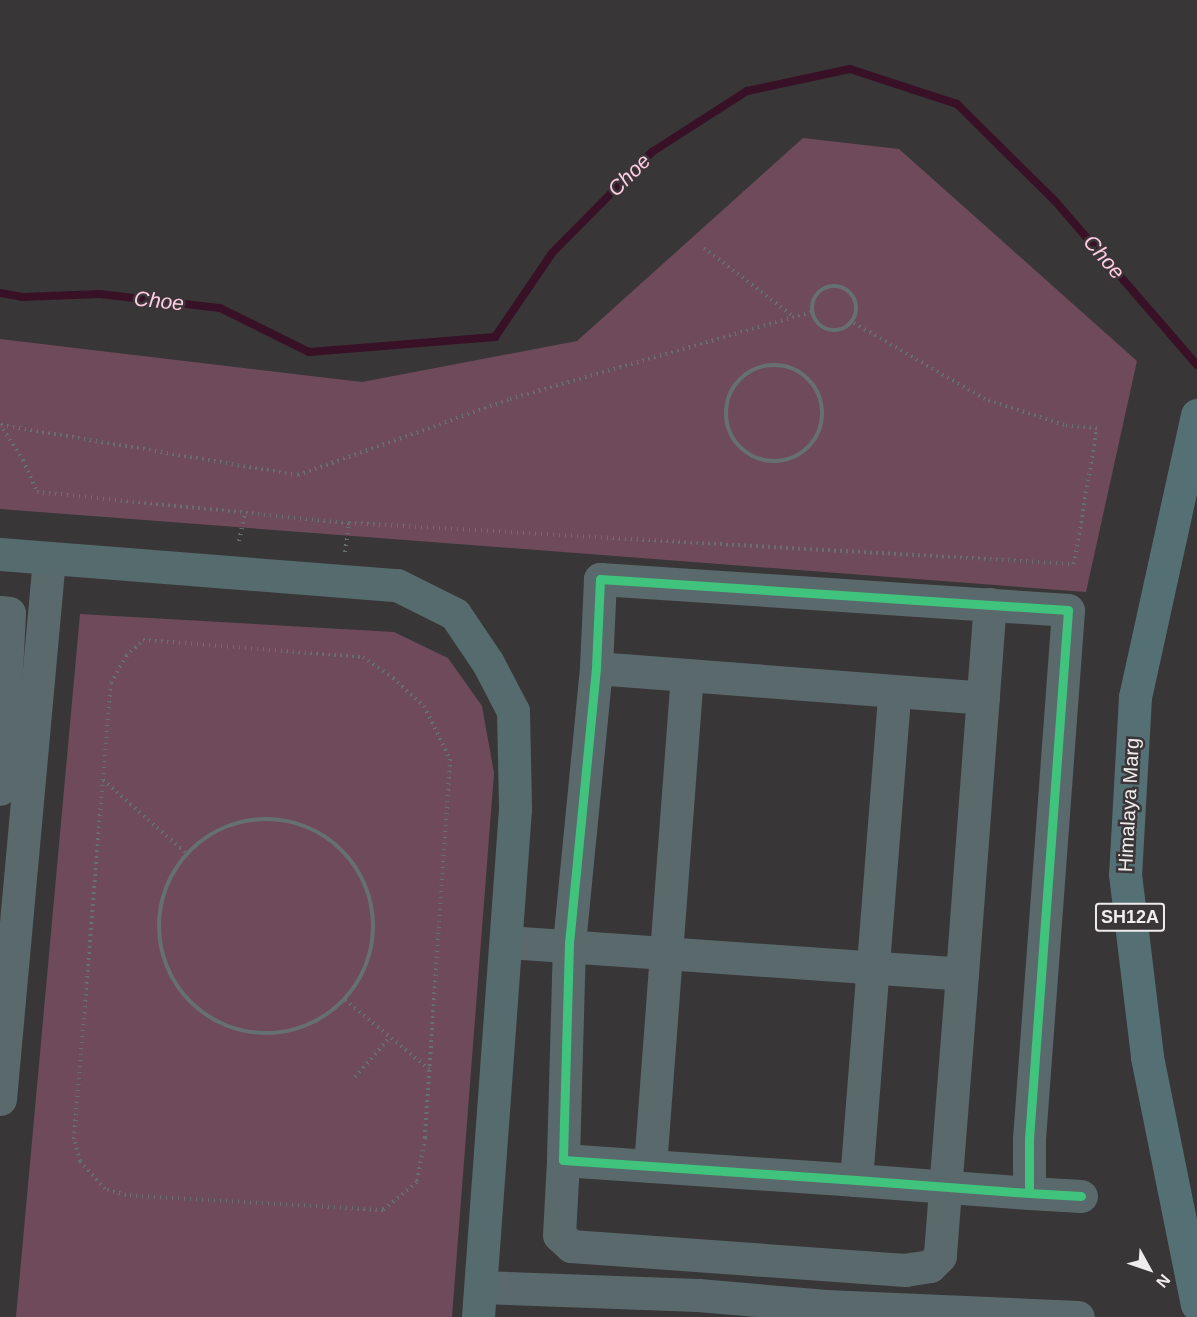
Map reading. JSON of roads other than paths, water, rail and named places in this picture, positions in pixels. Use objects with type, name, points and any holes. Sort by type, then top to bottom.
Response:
[{"type":"main road","name":"Himalaya Marg","points":[[1197,415],[1135,697],[1125,874],[1147,1057],[1197,1304]]},
{"type":"street","points":[[0,554],[398,585],[455,614],[513,711],[515,809],[480,1302],[698,1295],[826,1306],[1078,1317]]},
{"type":"street","points":[[0,1099],[49,558]]},
{"type":"street","points":[[990,604],[940,1256],[922,1269],[581,1249],[559,1235],[568,944],[596,668],[600,579],[990,604],[1068,610],[1029,1139],[1029,1193]]},
{"type":"street","points":[[0,612],[9,613],[0,789]]},
{"type":"street","points":[[596,668],[687,677],[983,698]]},
{"type":"street","points":[[650,1166],[687,677]]},
{"type":"street","points":[[856,1180],[894,692]]},
{"type":"street","points":[[507,942],[568,944],[962,974]]},
{"type":"street","points":[[563,1160],[1081,1196]]},
{"type":"waterway","name":"Choe","points":[[0,293],[22,297],[100,294],[220,308],[309,352],[495,337],[552,253],[652,152],[747,91],[850,69],[957,104],[1055,201],[1197,365]]}]
